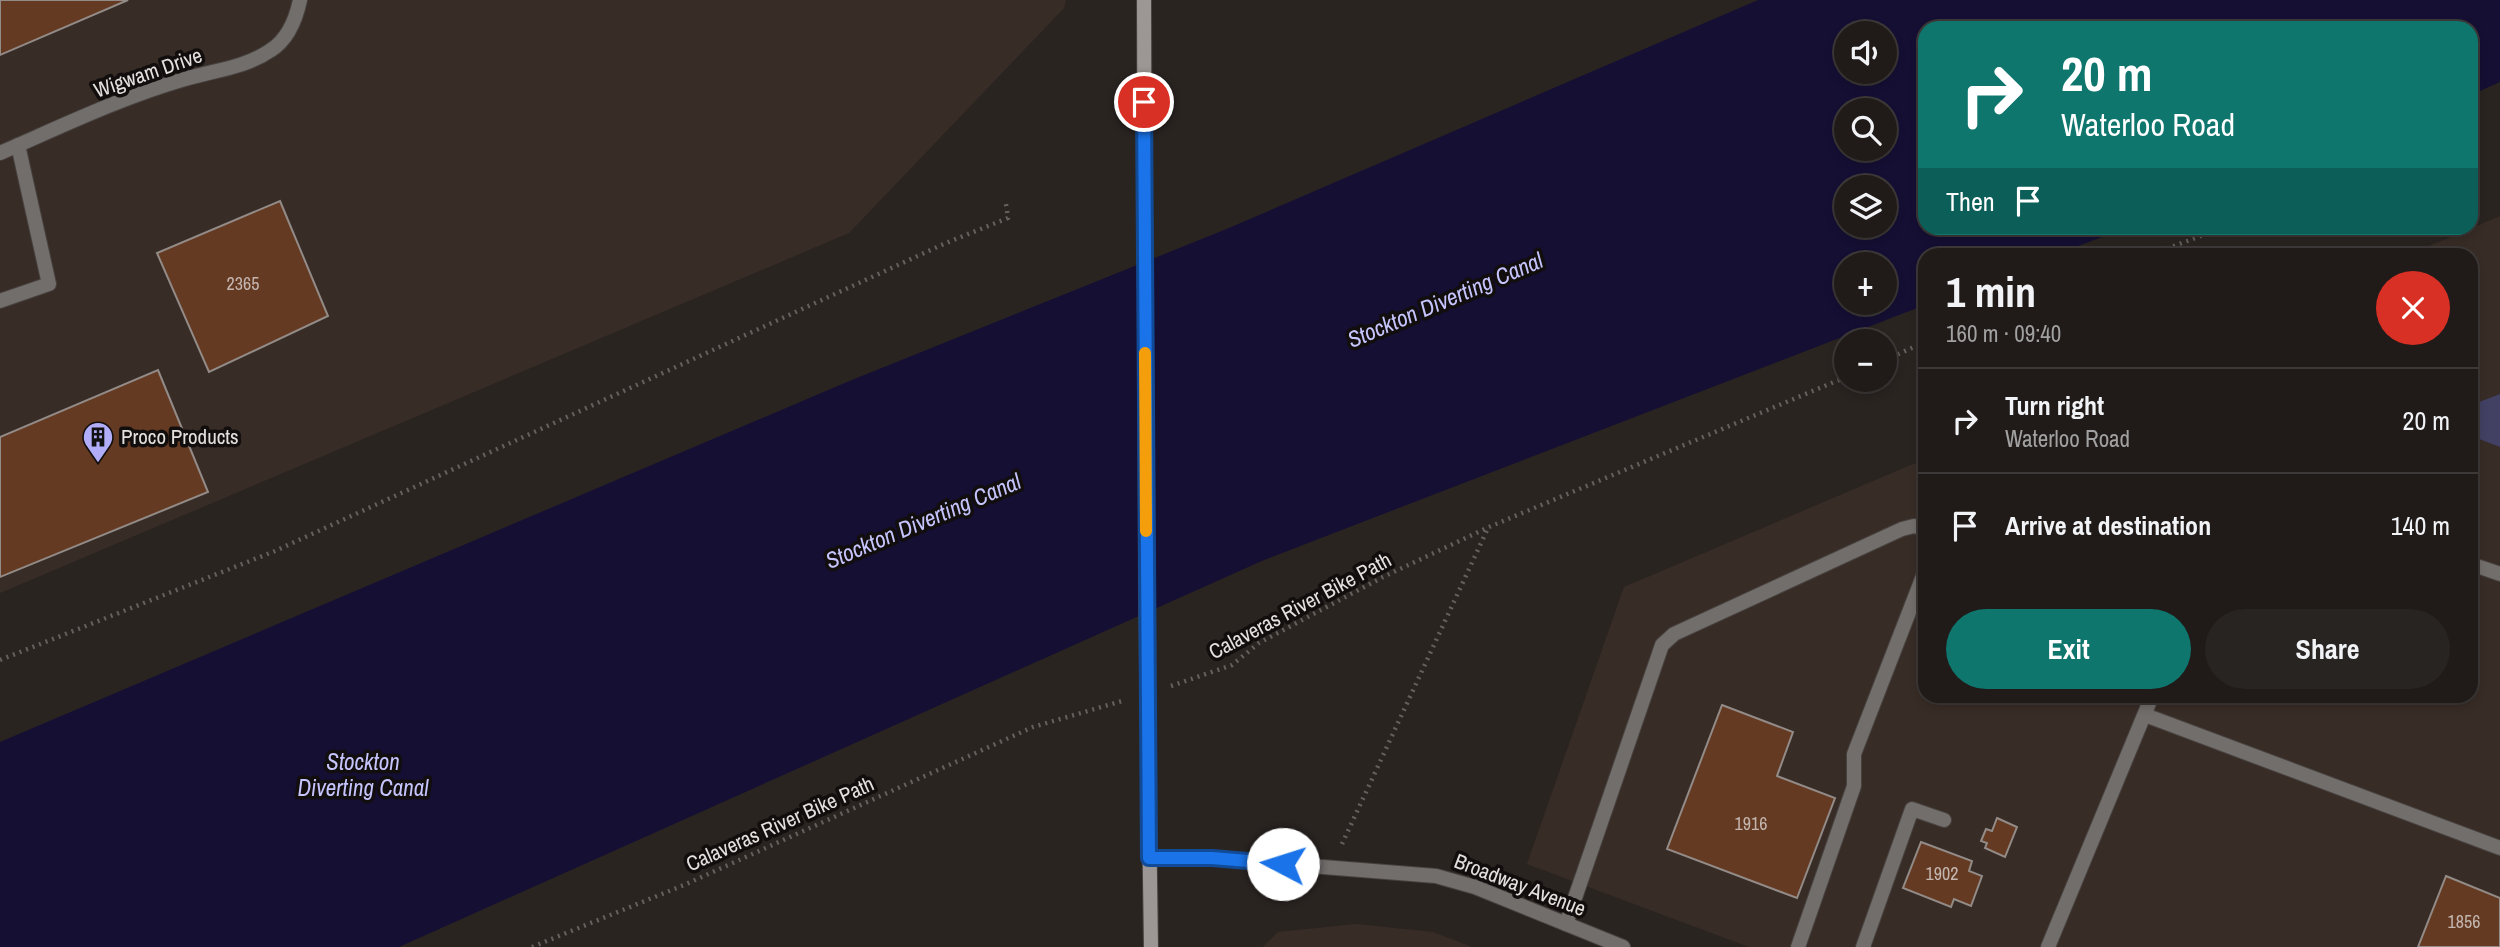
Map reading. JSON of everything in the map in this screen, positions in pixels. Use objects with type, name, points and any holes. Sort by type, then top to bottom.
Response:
[{"type":"main road","points":[[1144,0],[1146,602],[1151,947]]},
{"type":"street","name":"Wigwam Drive","points":[[0,153],[174,83],[252,61],[273,49],[296,17],[300,0]]},
{"type":"street","points":[[0,301],[49,284],[18,145]]},
{"type":"street","points":[[1566,924],[1662,645],[1674,634],[1902,529],[1918,527]]},
{"type":"street","points":[[2478,566],[2500,574]]},
{"type":"street","points":[[1798,947],[1854,786],[1854,754],[1918,589]]},
{"type":"street","points":[[2048,947],[2149,703]]},
{"type":"street","points":[[2145,715],[2500,848]]},
{"type":"street","points":[[1863,947],[1912,808],[1944,820]]},
{"type":"street","name":"Broadway Avenue","points":[[1149,858],[1212,858],[1436,876],[1475,887],[1623,947]]},
{"type":"path","points":[[0,660],[275,551],[933,249],[1009,218],[1006,204]]},
{"type":"path","points":[[2168,248],[2203,235]]},
{"type":"path","points":[[1897,355],[1918,345]]},
{"type":"path","name":"Calaveras River Bike Path","points":[[532,947],[684,885],[1033,727],[1148,694],[1232,664],[1259,643],[1383,578],[1489,527],[1834,382]]},
{"type":"path","points":[[1331,868],[1489,527]]},
{"type":"shaded area","points":[[0,0],[1066,0],[1064,8],[849,233],[0,593]]},
{"type":"shaded area","points":[[2500,216],[2500,394],[2478,402],[2478,248],[2425,248],[2455,235],[2478,235],[2478,225]]},
{"type":"shaded area","points":[[2500,394],[2500,447],[2478,439],[2478,402]]},
{"type":"shaded area","points":[[2478,439],[2500,447],[2500,947],[1749,947],[1527,864],[1624,587],[1918,462],[1918,703],[2478,703]]},
{"type":"shaded area","points":[[1356,924],[1433,932],[1472,947],[1263,947],[1278,932]]},
{"type":"water","name":"Stockton Diverting Canal","points":[[1758,0],[2500,0],[2500,82],[2478,92],[2478,21],[1918,21],[1918,235],[2107,235],[2073,248],[1918,248],[1918,308],[1863,329],[1834,329],[1834,340],[1264,560],[399,947],[0,947],[0,742],[847,382],[1229,228]]},
{"type":"building","points":[[0,0],[128,0],[0,55]]},
{"type":"building","points":[[280,201],[328,316],[209,372],[157,253]]},
{"type":"building","name":"Proco Products","points":[[158,370],[208,492],[0,577],[0,437]]},
{"type":"building","points":[[1722,705],[1793,732],[1777,776],[1835,798],[1797,898],[1667,849]]},
{"type":"building","points":[[1997,818],[2017,827],[2005,857],[1985,848],[1987,843],[1981,841],[1986,829],[1992,831]]},
{"type":"building","points":[[1921,842],[1972,861],[1969,871],[1982,876],[1971,906],[1954,899],[1951,907],[1903,888]]},
{"type":"building","points":[[2446,876],[2500,898],[2500,947],[2418,947]]},
{"type":"slow traffic","points":[[1145,353],[1146,531]]},
{"type":"place","name":"Proco Products","points":[[98,464]]},
{"type":"route","points":[[1144,102],[1149,858],[1212,858],[1283,864]]}]
